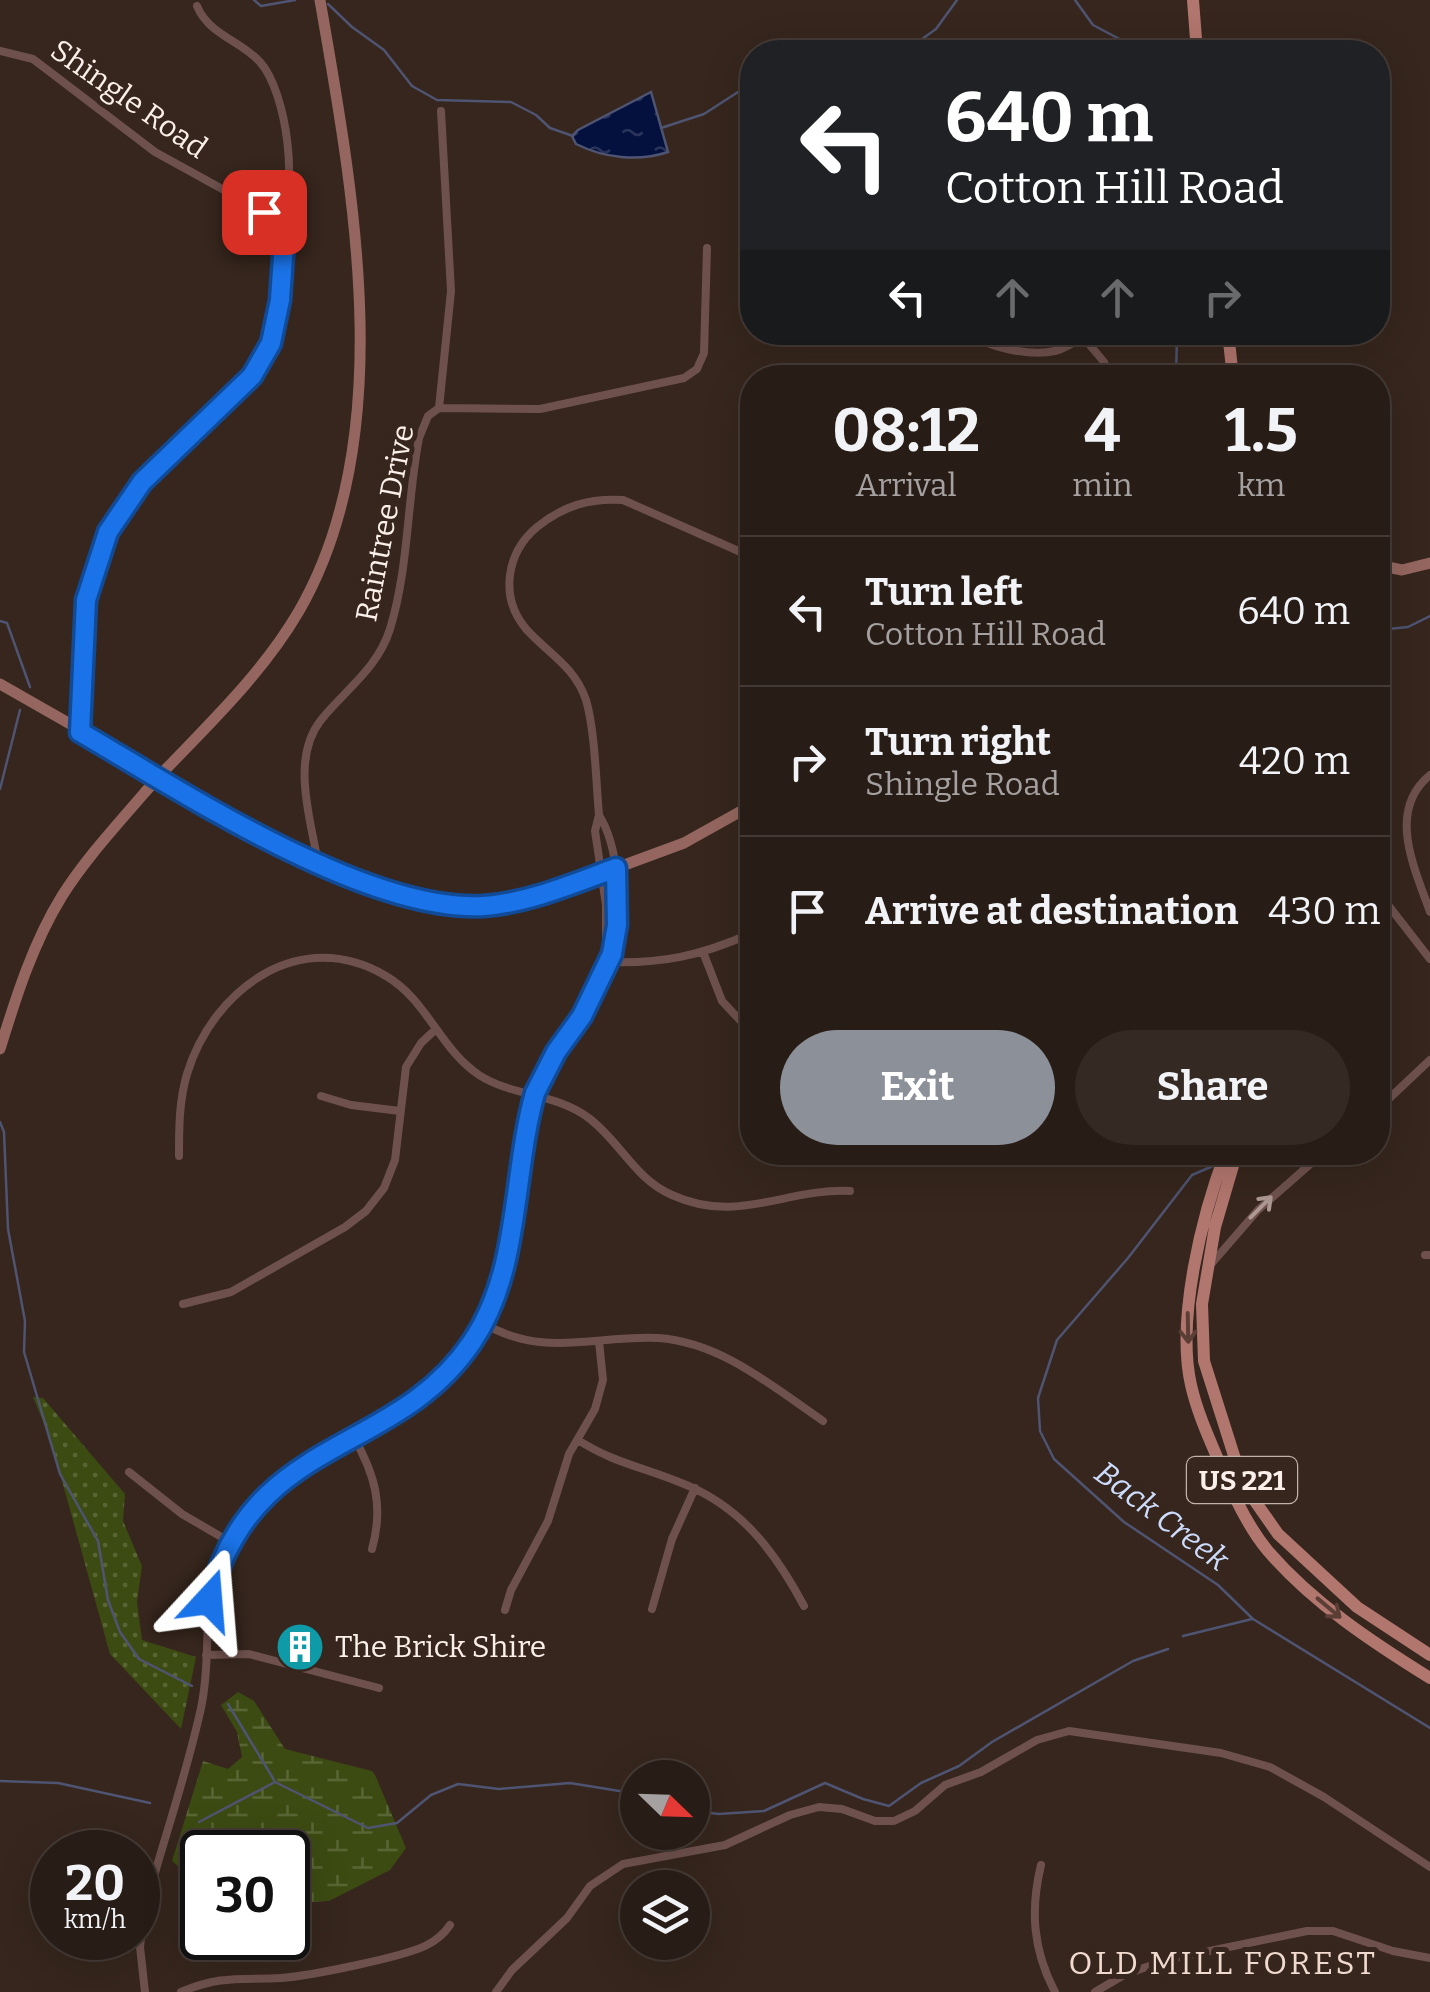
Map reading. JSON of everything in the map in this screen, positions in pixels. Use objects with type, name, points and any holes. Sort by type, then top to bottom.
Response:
[{"type":"main road","points":[[0,1049],[32,955],[62,896],[146,791],[246,685],[299,611],[327,552],[351,470],[360,392],[358,299],[342,146],[320,0]]},
{"type":"main road","points":[[1193,0],[1196,40]]},
{"type":"main road","points":[[1390,567],[1402,570],[1430,563]]},
{"type":"main road","points":[[0,684],[232,820],[318,863],[376,886],[467,906],[517,900],[600,874],[684,844],[740,812]]},
{"type":"main road","name":"US 221","points":[[1222,1165],[1200,1232],[1188,1313],[1190,1383],[1233,1496],[1266,1549],[1326,1606],[1430,1678]]},
{"type":"main road","name":"US 221","points":[[1233,1165],[1206,1270],[1202,1304],[1204,1361],[1243,1484],[1278,1534],[1357,1607],[1430,1655]]},
{"type":"street","points":[[80,732],[83,624],[98,554],[118,514],[142,482],[252,376],[274,332],[280,300],[284,242],[278,226],[285,212],[288,176],[280,98],[260,62],[209,26],[197,6]]},
{"type":"street","name":"Shingle Road","points":[[0,51],[33,59],[155,152],[247,201],[278,226]]},
{"type":"street","name":"Raintree Drive","points":[[318,863],[307,800],[308,744],[320,721],[372,664],[384,644],[395,606],[419,438],[428,416],[439,408],[451,291],[441,110]]},
{"type":"street","points":[[439,408],[540,409],[692,374],[704,353],[708,248]]},
{"type":"street","points":[[998,345],[1030,352],[1056,351],[1069,345]]},
{"type":"street","points":[[1090,345],[1105,365]]},
{"type":"street","points":[[606,962],[606,905],[596,831],[600,815],[586,701],[562,660],[525,628],[508,580],[513,558],[523,542],[554,515],[602,498],[623,500],[740,552]]},
{"type":"street","points":[[1430,774],[1414,792],[1406,837],[1430,912]]},
{"type":"street","points":[[145,1992],[140,1947],[144,1912],[202,1705],[209,1600],[230,1542],[246,1516],[273,1487],[410,1402],[440,1379],[484,1323],[503,1268],[535,1093],[612,954],[617,925],[616,868],[608,829],[600,815]]},
{"type":"street","points":[[1390,907],[1430,959]]},
{"type":"street","points":[[606,962],[650,964],[703,952],[740,938]]},
{"type":"street","points":[[703,952],[722,1001],[740,1020]]},
{"type":"street","points":[[179,1156],[183,1093],[195,1054],[217,1014],[244,985],[274,968],[320,959],[372,969],[401,986],[474,1072],[501,1085],[574,1108],[587,1116],[646,1180],[687,1202],[742,1208],[815,1192],[850,1191]]},
{"type":"street","points":[[183,1304],[231,1292],[366,1211],[391,1174],[406,1067],[421,1043],[436,1029]]},
{"type":"street","points":[[1390,1098],[1430,1060]]},
{"type":"street","points":[[321,1096],[400,1111]]},
{"type":"street","points":[[1206,1270],[1268,1200],[1309,1165]]},
{"type":"street","points":[[484,1323],[512,1338],[539,1344],[660,1338],[698,1347],[735,1362],[822,1421]]},
{"type":"street","points":[[505,1610],[511,1590],[544,1532],[562,1470],[600,1395],[603,1380],[598,1341]]},
{"type":"street","points":[[353,1436],[376,1487],[379,1517],[372,1550]]},
{"type":"street","points":[[578,1440],[616,1462],[695,1488],[750,1526],[777,1558],[804,1606]]},
{"type":"street","points":[[128,1472],[182,1514],[230,1542]]},
{"type":"street","points":[[652,1610],[664,1564],[695,1488]]},
{"type":"street","points":[[206,1655],[249,1654],[379,1688]]},
{"type":"street","points":[[496,1992],[512,1970],[567,1918],[590,1886],[622,1864],[724,1846],[790,1815],[819,1808],[842,1809],[875,1822],[894,1821],[915,1811],[945,1785],[981,1772],[1037,1740],[1069,1731],[1220,1753],[1270,1767],[1324,1797],[1430,1868]]},
{"type":"street","points":[[1041,1864],[1034,1904],[1036,1945],[1055,1992]]},
{"type":"street","points":[[182,1992],[233,1977],[280,1978],[317,1973],[424,1947],[443,1935],[450,1925]]},
{"type":"street","points":[[1094,1992],[1124,1974],[1166,1960],[1307,1931],[1343,1934],[1393,1951],[1430,1958]]},
{"type":"green space","points":[[33,1397],[43,1398],[125,1494],[123,1521],[142,1566],[137,1602],[142,1640],[196,1657],[181,1729],[110,1654],[51,1441]]},
{"type":"green space","points":[[238,1692],[254,1701],[285,1749],[372,1771],[406,1848],[390,1870],[329,1901],[310,1902],[310,1830],[182,1830],[203,1761],[228,1769],[242,1757],[237,1732],[221,1705]]},
{"type":"green space","points":[[180,1835],[180,1868],[172,1861]]},
{"type":"water","points":[[651,92],[668,152],[621,157],[576,144],[572,136],[578,130]]},
{"type":"waterway","points":[[254,0],[261,6],[295,0]]},
{"type":"waterway","points":[[921,40],[936,29],[957,0]]},
{"type":"waterway","name":"Back Creek","points":[[1075,0],[1093,25],[1121,40]]},
{"type":"waterway","points":[[328,4],[384,50],[412,86],[437,100],[511,102],[536,115],[550,128],[573,136]]},
{"type":"waterway","points":[[661,128],[704,114],[740,91]]},
{"type":"waterway","name":"Back Creek","points":[[1176,365],[1177,345]]},
{"type":"waterway","points":[[1390,629],[1408,627],[1430,616]]},
{"type":"waterway","points":[[0,621],[7,623],[30,687]]},
{"type":"waterway","points":[[0,789],[20,710]]},
{"type":"waterway","points":[[0,1122],[4,1132],[8,1229],[25,1321],[24,1352],[60,1474],[98,1541],[108,1600],[120,1632],[139,1659],[192,1686]]},
{"type":"waterway","name":"Back Creek","points":[[1213,1166],[1192,1175],[1128,1258],[1057,1340],[1038,1398],[1040,1431],[1054,1459],[1124,1522],[1218,1585],[1253,1619],[1430,1728]]},
{"type":"waterway","points":[[1183,1636],[1252,1619]]},
{"type":"waterway","points":[[710,1813],[764,1811],[825,1783],[889,1806],[921,1783],[959,1766],[992,1742],[1133,1661],[1168,1649]]},
{"type":"waterway","points":[[228,1704],[274,1780]]},
{"type":"waterway","points":[[0,1781],[58,1783],[150,1803]]},
{"type":"waterway","points":[[199,1822],[275,1782],[368,1828],[397,1823],[431,1795],[458,1784],[499,1789],[570,1783],[620,1791]]},
{"type":"place","name":"The Brick Shire","points":[[300,1647]]},
{"type":"district","name":"OLD MILL FOREST","points":[[1223,1963]]},
{"type":"route","points":[[209,1600],[230,1542],[259,1501],[289,1475],[427,1390],[460,1358],[484,1323],[503,1268],[535,1093],[544,1071],[582,1016],[612,954],[618,906],[616,868],[517,900],[481,906],[452,904],[376,886],[232,820],[80,732],[86,600],[108,532],[142,482],[252,376],[271,343],[280,300],[284,242],[278,226],[264,212]]}]
